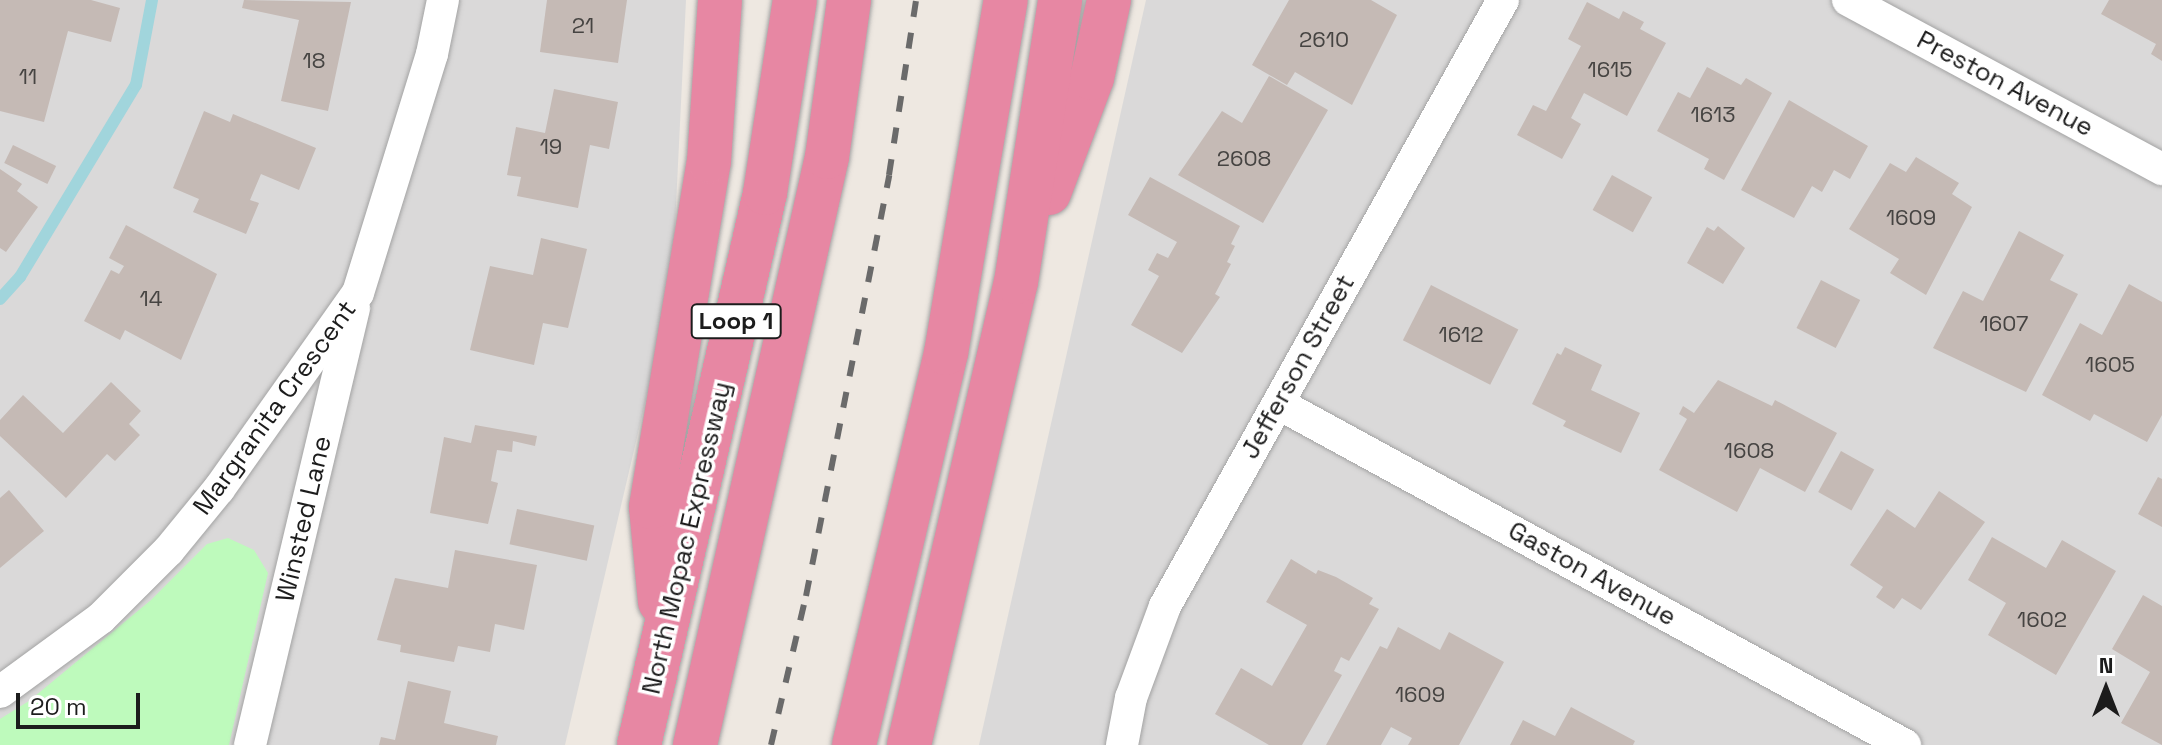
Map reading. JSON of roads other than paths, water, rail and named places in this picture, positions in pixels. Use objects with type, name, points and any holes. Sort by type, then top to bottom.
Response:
[{"type":"highway","points":[[664,640],[651,507],[709,161],[720,0]]},
{"type":"highway","name":"North Mopac Expressway","points":[[639,745],[765,193],[795,0]]},
{"type":"highway","points":[[695,745],[827,157],[849,0]]},
{"type":"highway","points":[[854,745],[946,353],[1006,0]]},
{"type":"highway","points":[[909,745],[1016,282],[1060,0]]},
{"type":"highway","points":[[1016,282],[1092,78],[1109,0]]},
{"type":"street","name":"Margranita Crescent","points":[[0,692],[101,618],[169,550],[219,489],[358,293],[432,54],[443,0]]},
{"type":"street","name":"Jefferson Street","points":[[1122,745],[1131,698],[1165,606],[1503,0]]},
{"type":"street","name":"Preston Avenue","points":[[1848,0],[2162,169]]},
{"type":"street","name":"Winsted Lane","points":[[250,745],[358,293]]},
{"type":"street","name":"Gaston Avenue","points":[[1279,404],[1905,745]]},
{"type":"waterway","points":[[0,299],[20,277],[136,85],[152,0]]},
{"type":"railway","points":[[771,745],[806,596],[889,175],[916,0]]}]
